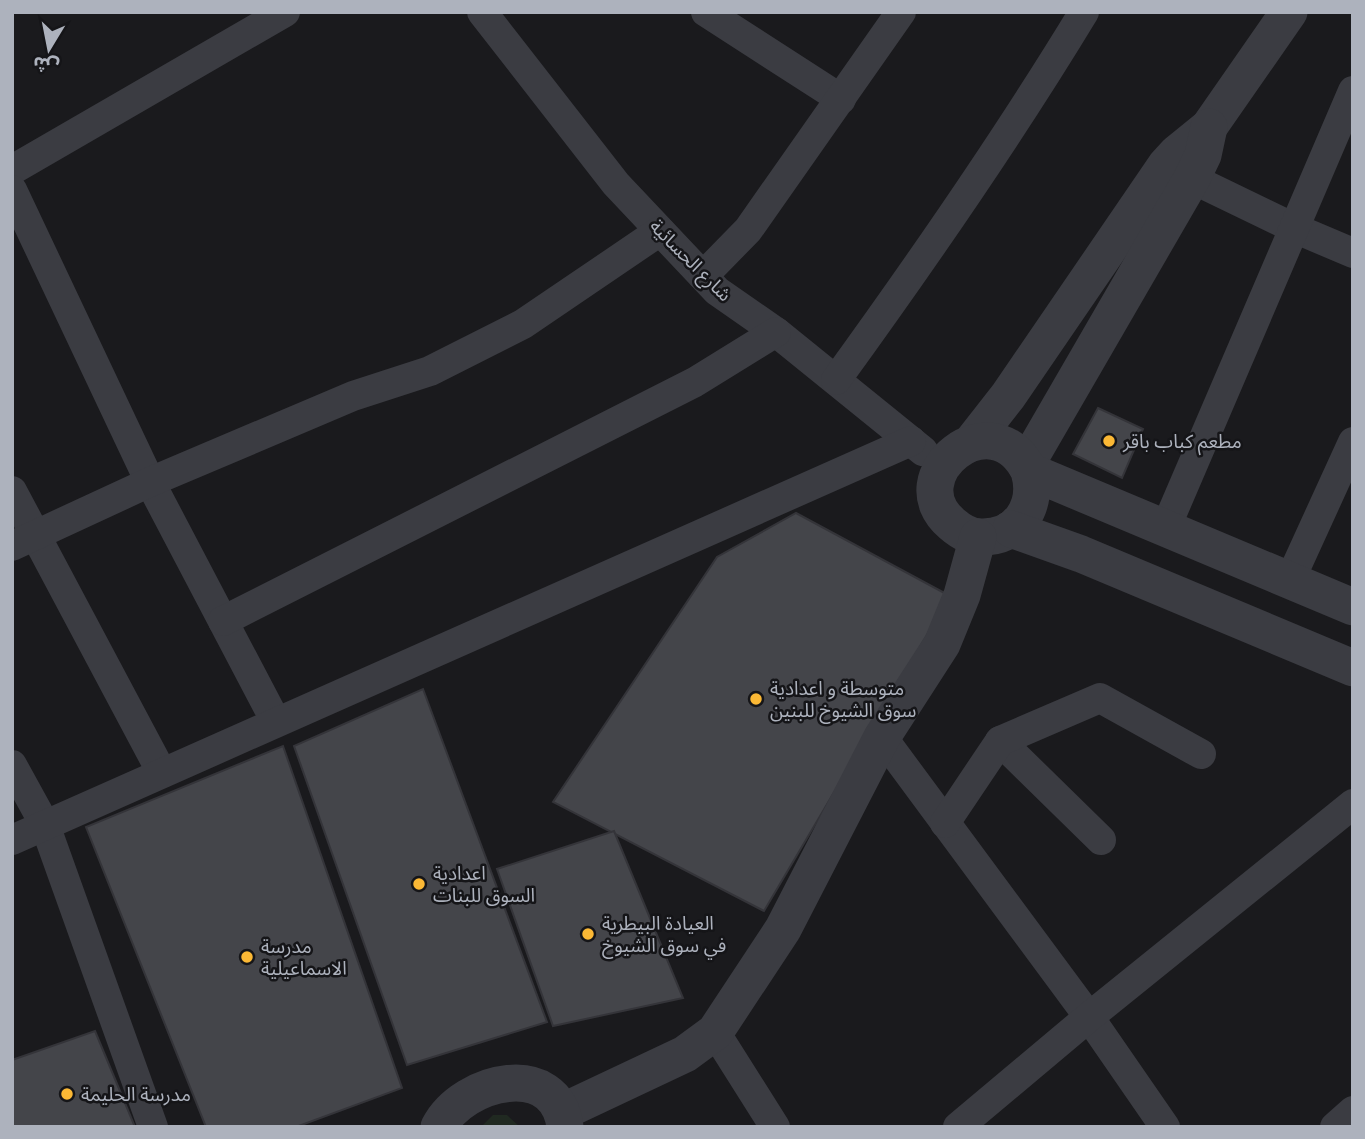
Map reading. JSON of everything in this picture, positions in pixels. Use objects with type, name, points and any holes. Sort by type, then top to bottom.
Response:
[{"type":"street","points":[[12,170],[285,12]]},
{"type":"street","name":"شارع الحسائية","points":[[482,12],[616,184],[717,292],[776,332],[941,466]]},
{"type":"street","points":[[706,12],[841,99]]},
{"type":"street","points":[[703,276],[748,230],[901,12]]},
{"type":"street","points":[[836,380],[920,264],[1039,86],[1084,12]]},
{"type":"street","points":[[972,442],[1179,173],[1203,155],[1209,127],[1289,12]]},
{"type":"street","points":[[1166,527],[1353,91]]},
{"type":"street","points":[[1179,173],[1353,253]]},
{"type":"street","points":[[1028,468],[1179,173]]},
{"type":"street","points":[[12,190],[150,482],[276,722]]},
{"type":"street","points":[[23,540],[150,482],[353,396],[430,371],[523,324],[660,231]]},
{"type":"street","points":[[223,621],[683,388],[776,332]]},
{"type":"street","points":[[12,840],[911,441]]},
{"type":"street","points":[[439,1127],[448,1112],[466,1096],[488,1086],[504,1083],[527,1084],[541,1090],[553,1100],[563,1119],[685,1054],[715,1032],[783,929],[882,737],[942,645],[962,595],[995,533],[1021,521],[1032,497],[1033,484],[1028,468],[1016,453],[1003,444],[972,442],[954,451],[941,466],[936,484],[937,502],[946,519],[960,531],[995,533],[1082,554],[1353,668]]},
{"type":"street","points":[[1290,580],[1353,443]]},
{"type":"street","points":[[1028,468],[1353,607]]},
{"type":"street","points":[[12,491],[23,540],[162,773]]},
{"type":"street","points":[[946,823],[1000,741],[1100,698],[1201,754]]},
{"type":"street","points":[[882,737],[1089,1017],[1165,1127]]},
{"type":"street","points":[[1000,741],[1101,839]]},
{"type":"street","points":[[12,765],[45,825],[153,1127]]},
{"type":"street","points":[[958,1127],[1089,1017],[1353,804]]},
{"type":"street","points":[[715,1032],[775,1127]]},
{"type":"street","points":[[1335,1127],[1353,1111]]},
{"type":"shaded area","points":[[493,1115],[507,1115],[520,1127],[481,1127]]},
{"type":"building","name":"مطعم كباب باقر","points":[[1098,408],[1143,429],[1122,478],[1073,454]]},
{"type":"building","name":"متوسطة و اعدادية سوق الشيوخ للبنين","points":[[796,513],[950,596],[764,911],[553,802],[717,557]]},
{"type":"building","name":"اعدادية السوق للبنات","points":[[423,689],[547,1022],[407,1065],[294,746]]},
{"type":"building","name":"مدرسة الاسماعيلية","points":[[283,746],[402,1088],[296,1127],[206,1127],[86,827]]},
{"type":"building","name":"العيادة البيطرية في سوق الشيوخ","points":[[614,831],[683,998],[553,1026],[497,869]]},
{"type":"building","name":"مدرسة الحليمة","points":[[95,1031],[135,1127],[12,1127],[12,1060]]},
{"type":"place","name":"مطعم كباب باقر","points":[[1109,441]]},
{"type":"place","name":"متوسطة و اعدادية سوق الشيوخ للبنين","points":[[756,699]]},
{"type":"place","name":"اعدادية السوق للبنات","points":[[419,884]]},
{"type":"place","name":"العيادة البيطرية في سوق الشيوخ","points":[[588,934]]},
{"type":"place","name":"مدرسة الاسماعيلية","points":[[247,957]]},
{"type":"place","name":"مدرسة الحليمة","points":[[67,1094]]}]
